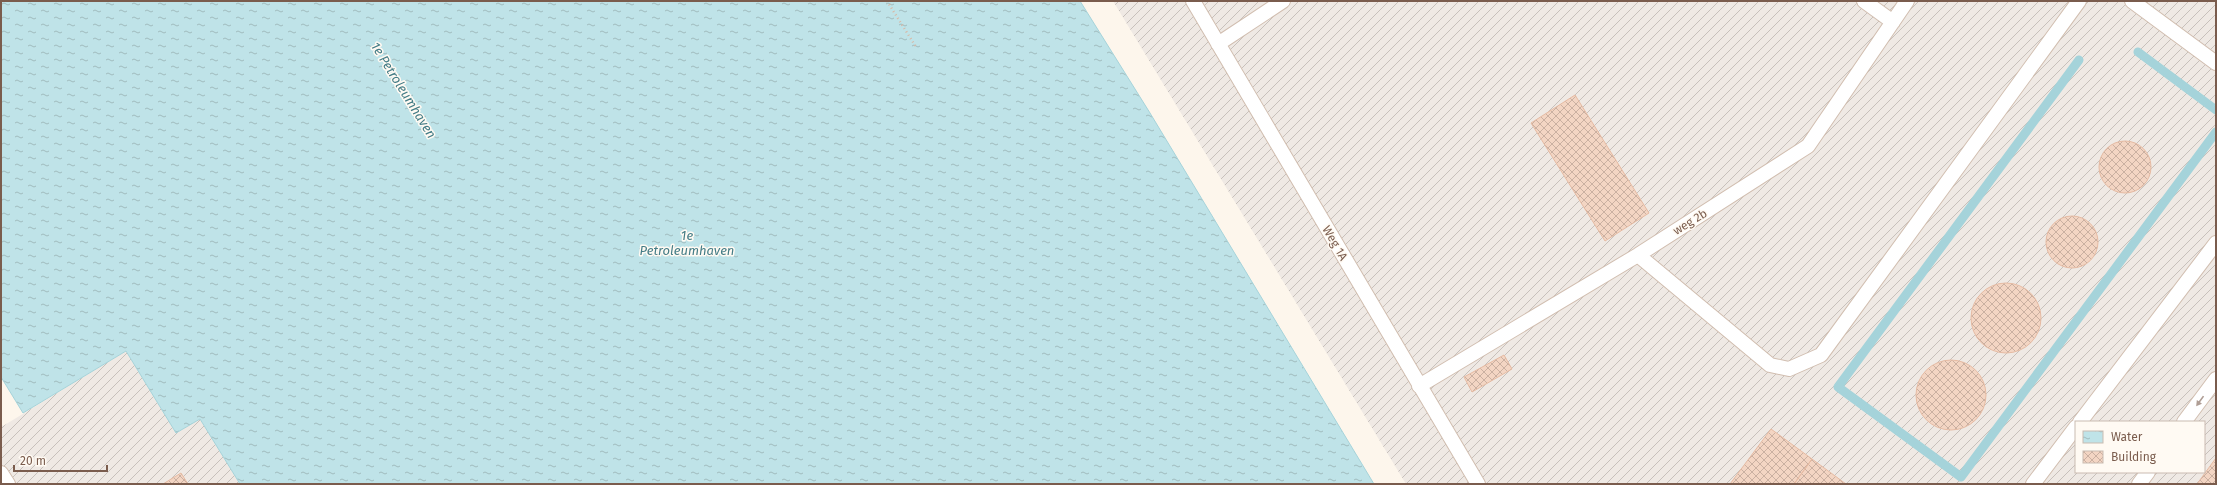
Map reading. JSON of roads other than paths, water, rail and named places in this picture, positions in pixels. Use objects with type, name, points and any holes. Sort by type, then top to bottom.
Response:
[{"type":"lane","name":"Weg 1A","points":[[1193,1],[1478,484]]},
{"type":"lane","points":[[1218,44],[1283,1]]},
{"type":"lane","points":[[1864,1],[1892,22]]},
{"type":"lane","name":"weg 2b","points":[[1419,386],[1638,255],[1808,146],[1907,1]]},
{"type":"lane","points":[[1638,255],[1770,365],[1789,369],[1821,355],[2079,1]]},
{"type":"lane","points":[[2132,1],[2216,63]]},
{"type":"lane","points":[[2081,421],[2216,243]]},
{"type":"lane","points":[[2185,421],[2216,379]]},
{"type":"lane","points":[[2033,484],[2075,428]]},
{"type":"lane","points":[[1,473],[8,484]]},
{"type":"lane","points":[[2139,484],[2147,473]]},
{"type":"water","name":"1e Petroleumhaven","points":[[1,1],[1080,1],[1150,113],[1374,484],[240,484],[200,419],[176,433],[126,351],[23,413],[1,377]]},
{"type":"waterway","points":[[2138,52],[2216,110]]},
{"type":"waterway","points":[[2079,60],[1838,387],[1961,477],[2216,132]]}]
